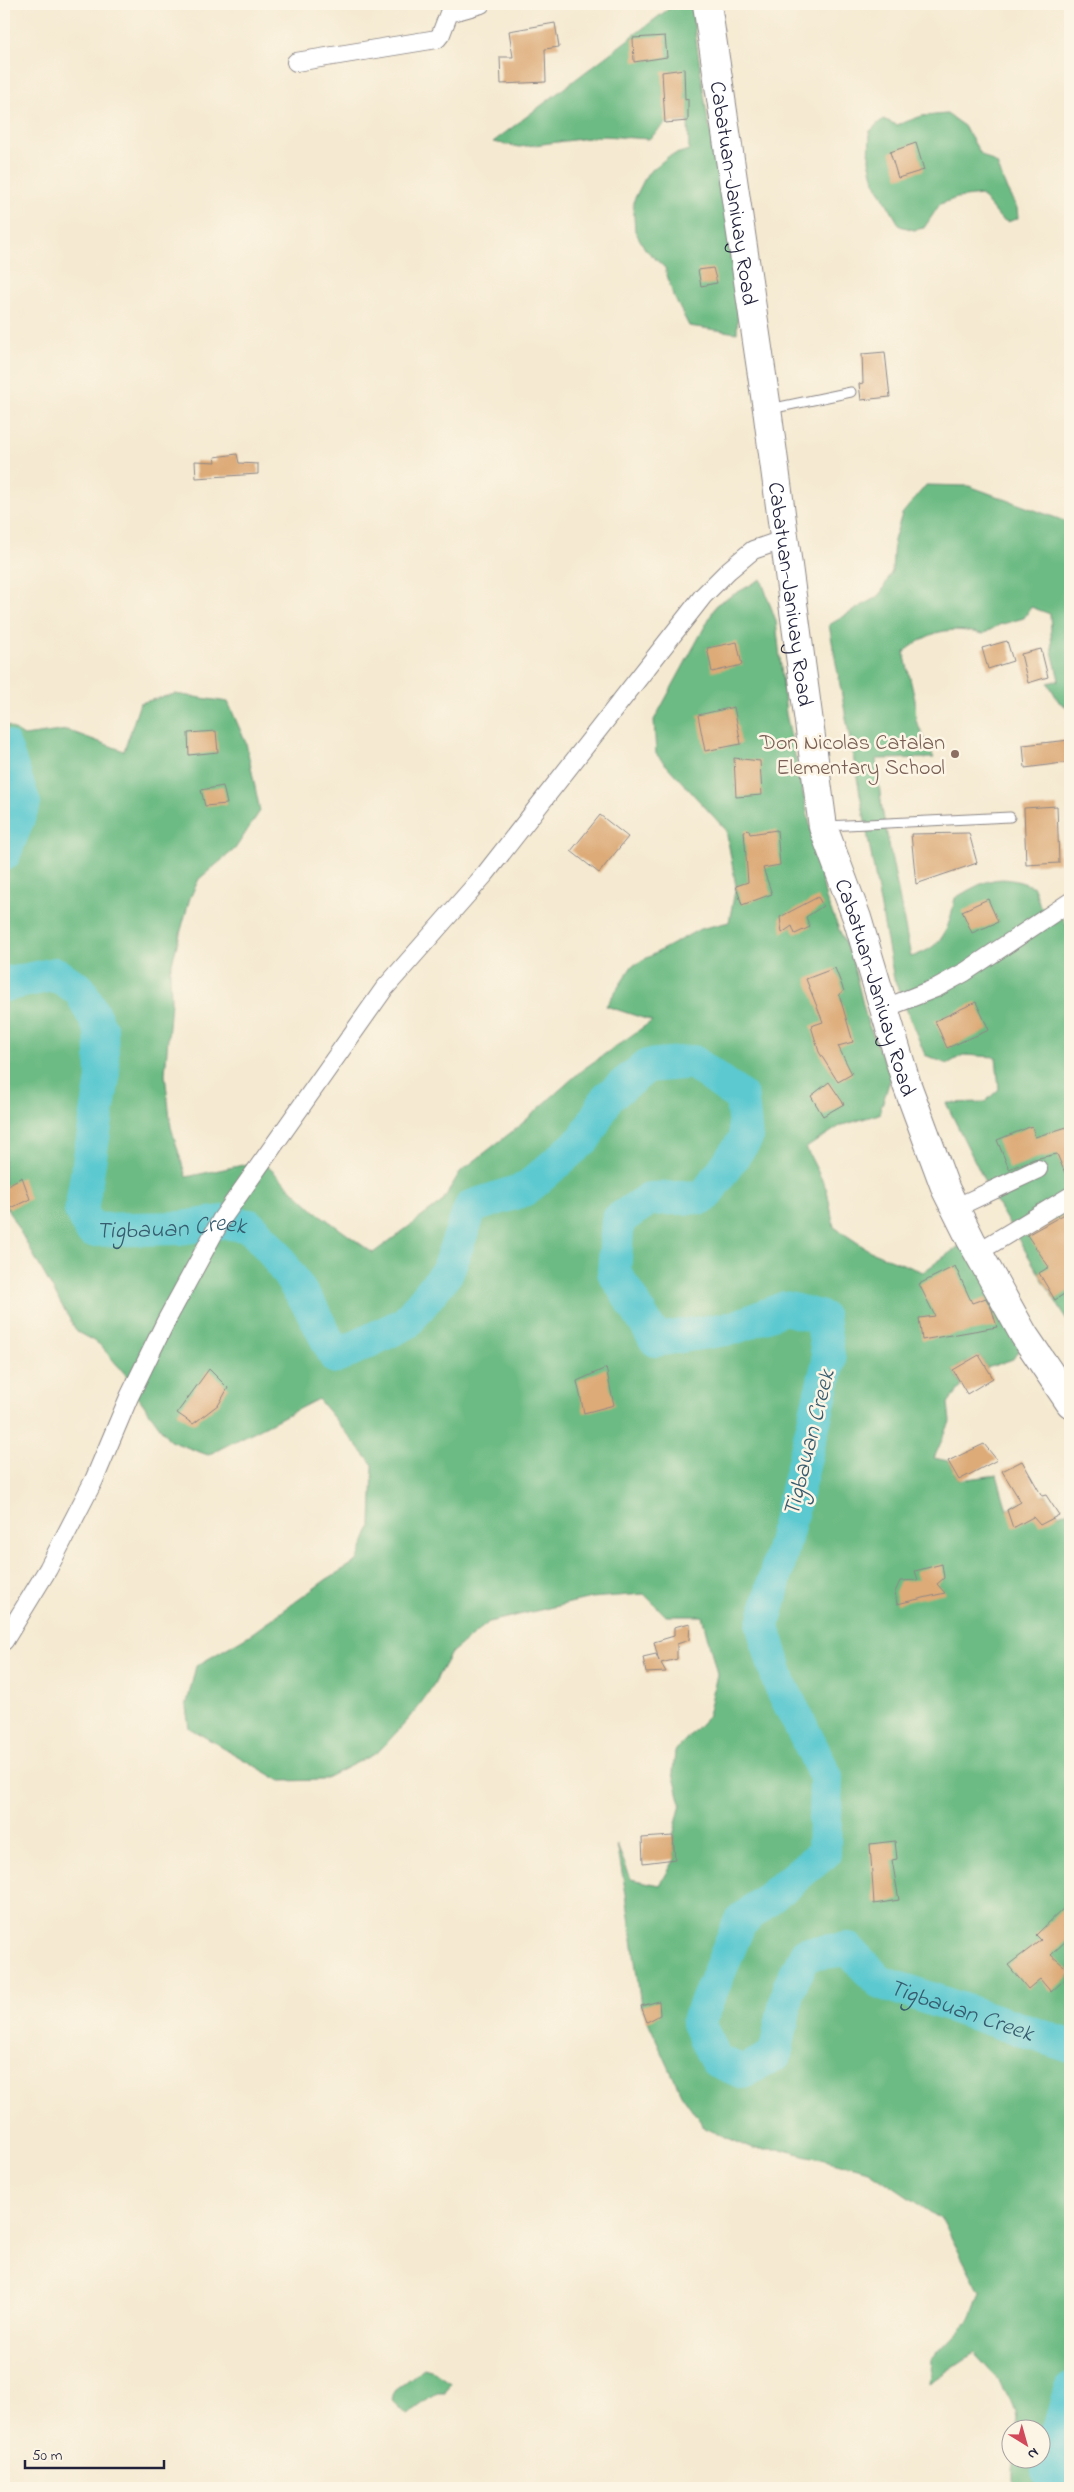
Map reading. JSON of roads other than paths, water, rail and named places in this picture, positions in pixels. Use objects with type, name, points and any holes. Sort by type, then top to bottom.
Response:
[{"type":"main road","name":"Cabatuan-Janiuay Road","points":[[706,4],[767,409],[803,689],[823,826],[857,918],[907,1085],[946,1190],[1024,1335],[1070,1403]]},
{"type":"street","points":[[296,62],[437,39],[441,34],[449,13],[481,4]]},
{"type":"street","points":[[4,1641],[60,1544],[94,1480],[129,1397],[166,1321],[221,1220],[384,989],[486,873],[703,596],[729,570],[753,550],[785,539]]},
{"type":"street","points":[[883,1009],[936,988],[965,972],[1070,902]]},
{"type":"street","points":[[955,1208],[1038,1169]]},
{"type":"street","points":[[978,1252],[1069,1197]]},
{"type":"lane","points":[[767,409],[851,392]]},
{"type":"lane","points":[[823,826],[1010,817]]},
{"type":"waterway","name":"Tigbauan Creek","points":[[4,746],[24,803],[4,854]]},
{"type":"waterway","name":"Tigbauan Creek","points":[[4,982],[4,985],[56,974],[80,990],[101,1030],[103,1078],[81,1211],[91,1230],[180,1228],[222,1222],[250,1226],[273,1251],[311,1308],[336,1357],[406,1323],[447,1272],[471,1207],[526,1189],[585,1138],[607,1098],[647,1066],[693,1062],[742,1098],[746,1138],[704,1197],[649,1199],[618,1220],[614,1272],[656,1340],[733,1328],[785,1308],[822,1318],[829,1361],[763,1627],[780,1684],[826,1777],[824,1853],[740,1922],[698,2023],[716,2060],[743,2072],[775,2055],[789,1987],[806,1954],[848,1949],[880,1982],[1070,2046]]},
{"type":"waterway","name":"Tigbauan Creek","points":[[1062,2488],[1047,2471],[1070,2390]]},
{"type":"place","name":"Don Nicolas Catalan Elementary School","points":[[955,754]]}]
